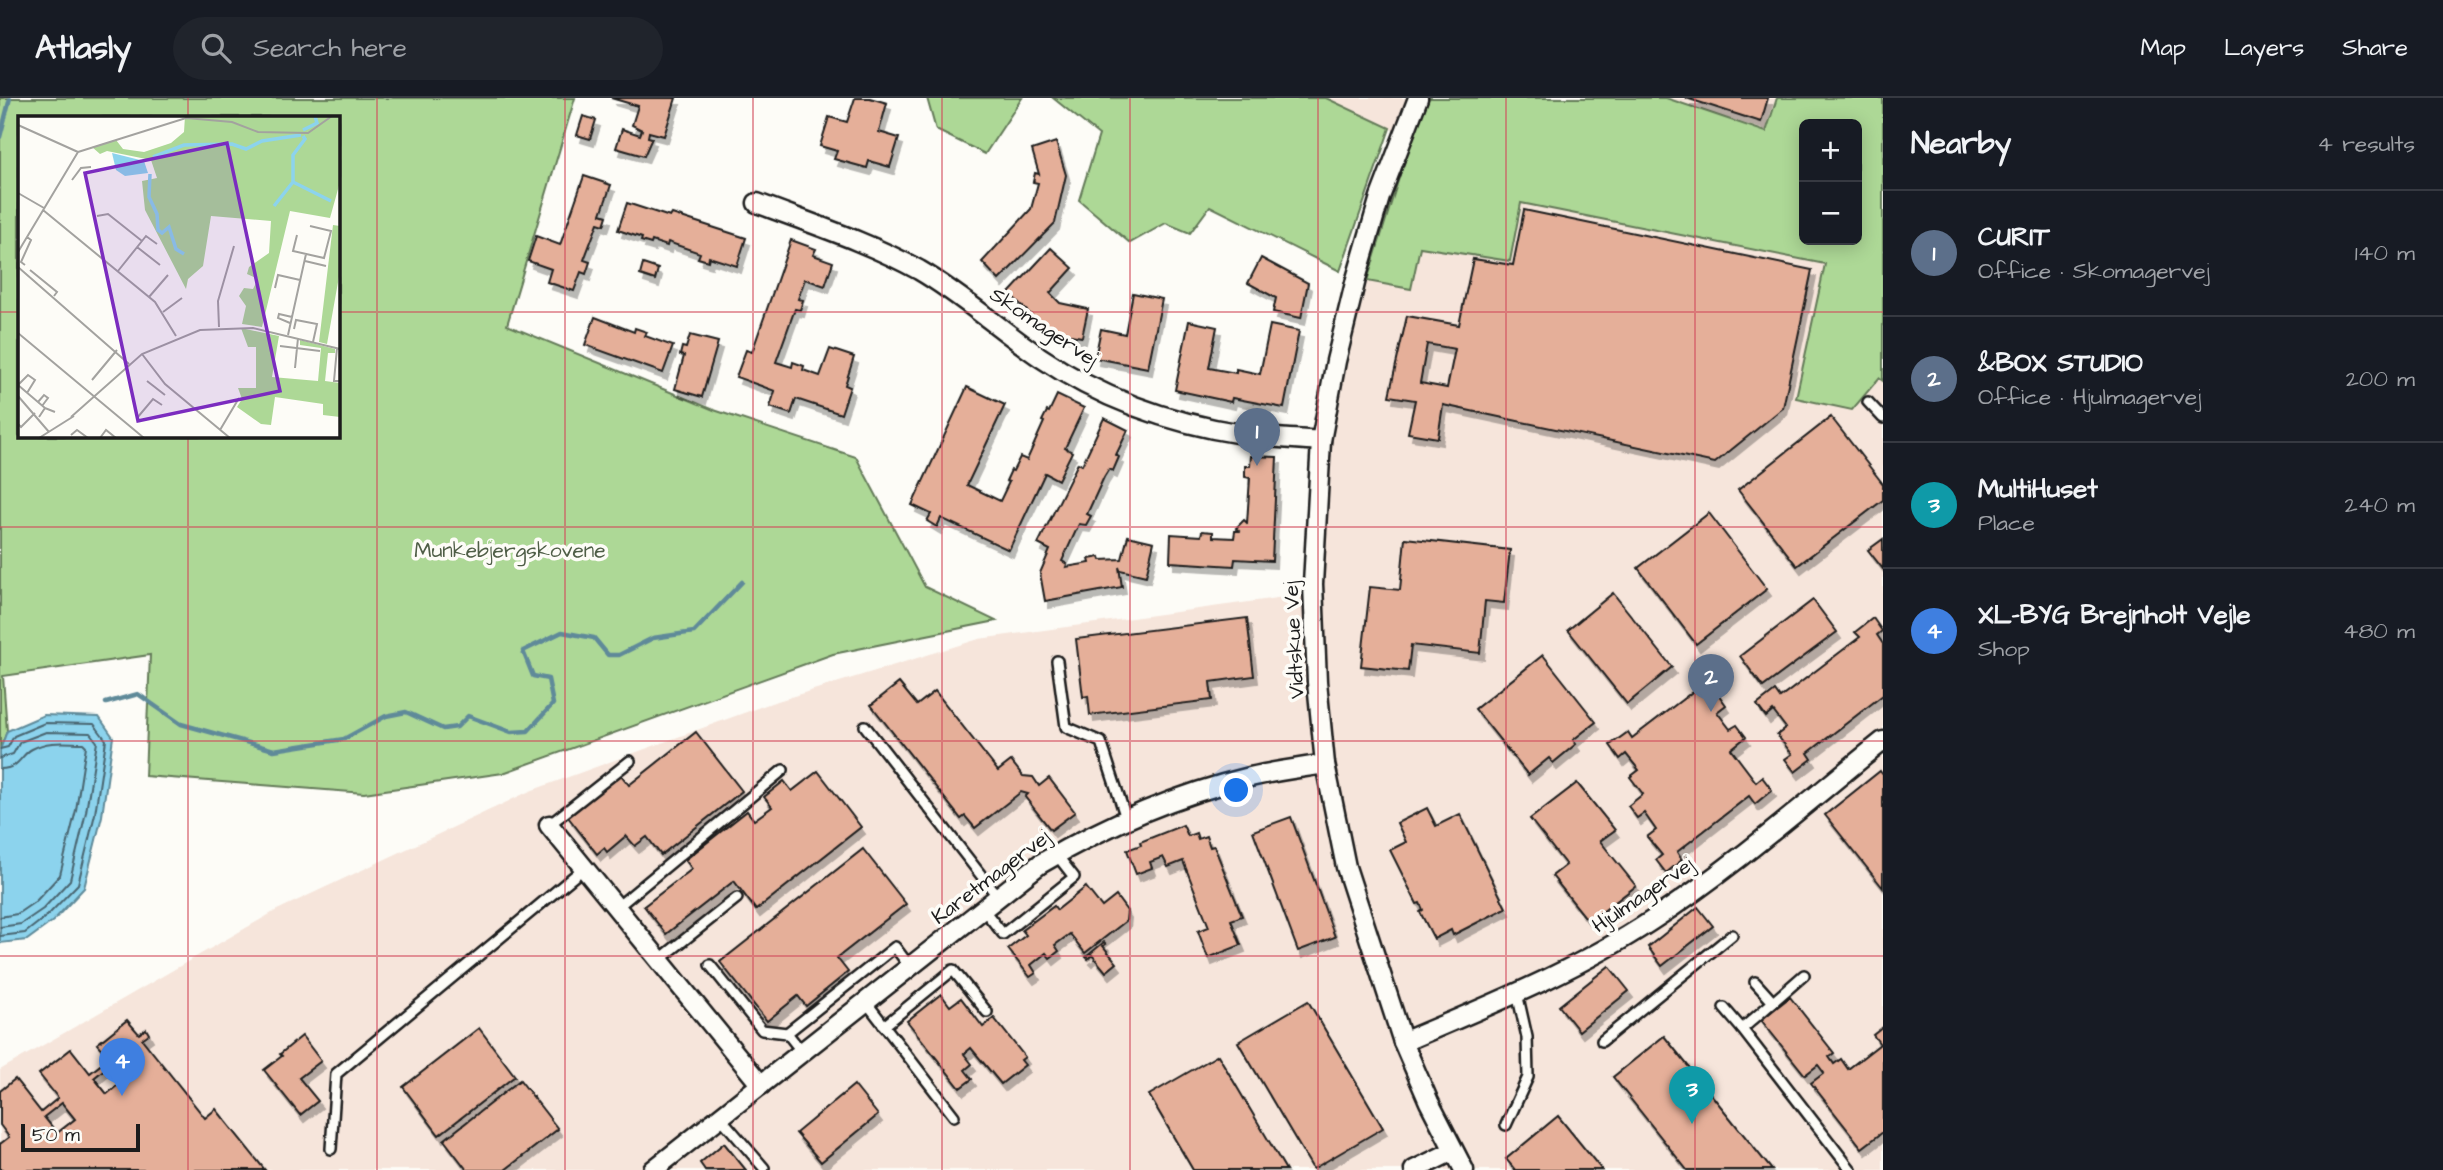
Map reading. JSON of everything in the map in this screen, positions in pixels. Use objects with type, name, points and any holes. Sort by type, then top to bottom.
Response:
[{"type":"street","name":"Vidtskue Vej","points":[[1418,98],[1380,197],[1356,279],[1336,361],[1321,441],[1313,584],[1317,682],[1325,764],[1346,867],[1403,1042],[1452,1151],[1464,1170]]},
{"type":"street","name":"Skomagervej","points":[[757,203],[873,248],[919,270],[1040,357],[1081,382],[1134,405],[1186,422],[1243,434],[1321,441]]},
{"type":"street","name":"Hjulmagervej","points":[[1403,1042],[1564,972],[1652,921],[1883,741]]},
{"type":"street","name":"Karetmagervej","points":[[653,1170],[1056,854],[1126,818],[1182,797],[1242,779],[1325,764]]},
{"type":"street","points":[[549,825],[761,1084]]},
{"type":"street","points":[[1414,1170],[1452,1151]]},
{"type":"lane","points":[[1868,402],[1883,418]]},
{"type":"lane","points":[[1057,661],[1066,727],[1101,742],[1126,818]]},
{"type":"lane","points":[[866,726],[998,897]]},
{"type":"lane","points":[[549,825],[630,761]]},
{"type":"lane","points":[[616,908],[783,770]]},
{"type":"lane","points":[[983,909],[1003,934],[1074,877],[1056,854]]},
{"type":"lane","points":[[331,1149],[336,1074],[584,868]]},
{"type":"lane","points":[[659,960],[737,898]]},
{"type":"lane","points":[[1602,1041],[1732,935]]},
{"type":"lane","points":[[787,1033],[895,947],[910,967]]},
{"type":"lane","points":[[710,965],[762,1030],[787,1033],[802,1052]]},
{"type":"lane","points":[[884,1026],[953,970],[988,1012]]},
{"type":"lane","points":[[1742,1029],[1804,975]]},
{"type":"lane","points":[[1755,982],[1773,1002]]},
{"type":"lane","points":[[1506,1125],[1528,1077],[1527,1037],[1517,993]]},
{"type":"lane","points":[[866,1002],[954,1116]]},
{"type":"lane","points":[[1724,1008],[1851,1170]]},
{"type":"lane","points":[[720,1116],[764,1168]]},
{"type":"shaded area","points":[[1326,98],[1883,98],[1883,1170],[0,1170],[0,1070],[277,910],[530,791],[771,703],[979,639],[1321,592],[1333,428],[1360,292],[1409,138]]},
{"type":"green space","name":"Munkebjergskovene","points":[[0,98],[575,98],[507,325],[714,410],[856,457],[925,587],[996,621],[833,654],[503,773],[364,793],[145,776],[150,655],[3,676],[7,731],[0,750]]},
{"type":"green space","points":[[927,98],[1022,98],[985,154],[936,130]]},
{"type":"green space","points":[[1053,98],[1326,98],[1390,128],[1340,271],[1210,206],[1190,233],[1166,223],[1130,243],[1079,200],[1099,135]]},
{"type":"green space","points":[[1429,98],[1666,98],[1766,132],[1777,98],[1883,98],[1883,381],[1879,378],[1852,410],[1796,398],[1825,264],[1521,203],[1510,261],[1420,247],[1411,289],[1367,281],[1410,142]]},
{"type":"water","points":[[44,715],[99,717],[113,737],[102,816],[84,888],[53,921],[27,940],[0,943],[0,750],[7,731]]},
{"type":"building","points":[[611,98],[676,98],[664,136],[649,132],[648,137],[652,138],[644,156],[616,148],[622,129],[640,135],[642,130],[632,125],[638,106]]},
{"type":"building","points":[[855,98],[870,98],[887,103],[879,132],[899,138],[890,167],[869,161],[867,168],[834,159],[837,151],[820,146],[829,117],[847,122]]},
{"type":"building","points":[[1686,98],[1768,98],[1761,122]]},
{"type":"building","points":[[583,116],[596,120],[590,139],[577,135]]},
{"type":"building","points":[[1056,142],[1066,175],[1055,223],[999,280],[982,262],[1031,209],[1038,183],[1033,182],[1035,173],[1039,174],[1032,150]]},
{"type":"building","points":[[584,176],[611,185],[601,214],[607,216],[604,225],[598,223],[584,260],[590,262],[586,274],[581,272],[574,291],[547,282],[551,269],[528,261],[536,236],[560,245]]},
{"type":"building","points":[[627,203],[670,217],[672,214],[746,238],[737,266],[709,257],[708,261],[698,258],[700,253],[668,242],[667,246],[641,241],[642,238],[618,230]]},
{"type":"building","points":[[1524,210],[1812,270],[1783,408],[1715,463],[1443,405],[1438,438],[1408,433],[1415,400],[1389,396],[1407,316],[1459,325],[1473,259],[1513,265]],"holes":[[[1427,344],[1455,349],[1447,388],[1420,383]]]},
{"type":"building","points":[[791,240],[816,249],[813,255],[833,262],[825,286],[805,279],[798,299],[803,300],[800,310],[795,309],[776,362],[792,367],[793,362],[804,366],[803,370],[820,376],[830,349],[854,357],[845,385],[850,387],[841,414],[796,399],[791,414],[770,407],[775,391],[736,377],[746,350],[752,352]]},
{"type":"building","points":[[1051,248],[1073,268],[1050,293],[1060,303],[1088,309],[1082,337],[1047,331],[1009,293]]},
{"type":"building","points":[[1261,258],[1308,283],[1301,318],[1273,312],[1276,298],[1248,283]]},
{"type":"building","points":[[643,264],[658,269],[655,280],[640,275]]},
{"type":"building","points":[[1133,293],[1162,299],[1148,368],[1095,358],[1101,329],[1125,334]]},
{"type":"building","points":[[595,317],[634,332],[635,328],[647,332],[645,336],[673,346],[663,373],[585,345]]},
{"type":"building","points":[[1189,321],[1217,327],[1209,368],[1236,373],[1236,369],[1260,374],[1270,325],[1299,331],[1284,408],[1232,398],[1231,402],[1175,390]]},
{"type":"building","points":[[690,335],[718,342],[702,397],[675,389],[684,356],[680,355],[682,347],[686,348]]},
{"type":"building","points":[[967,387],[1005,405],[967,485],[1000,501],[1009,482],[1006,481],[1011,470],[1013,471],[1020,457],[1027,460],[1044,422],[1042,421],[1057,395],[1084,408],[1065,448],[1072,452],[1058,480],[1045,473],[1009,550],[941,518],[937,527],[927,521],[931,514],[912,505]]},
{"type":"building","points":[[1831,417],[1883,484],[1883,500],[1797,566],[1738,490]]},
{"type":"building","points":[[1104,418],[1128,430],[1116,455],[1119,457],[1113,471],[1109,469],[1104,477],[1087,514],[1091,516],[1086,525],[1079,524],[1062,561],[1067,564],[1066,567],[1090,563],[1089,559],[1100,557],[1101,560],[1122,559],[1128,536],[1154,542],[1146,576],[1120,570],[1119,567],[1122,587],[1045,601],[1040,573],[1050,550],[1038,544],[1078,463],[1082,465]]},
{"type":"building","points":[[1251,456],[1277,457],[1272,561],[1235,559],[1234,566],[1170,562],[1171,534],[1201,536],[1202,531],[1213,532],[1213,537],[1234,538],[1235,531],[1239,531],[1236,528],[1244,520],[1247,523],[1250,478],[1245,477],[1245,466],[1250,466]]},
{"type":"building","points":[[1709,513],[1767,589],[1696,644],[1638,568]]},
{"type":"building","points":[[1405,538],[1510,550],[1504,603],[1485,601],[1480,653],[1411,645],[1408,671],[1361,666],[1370,587],[1400,590]]},
{"type":"building","points":[[1883,539],[1883,569],[1868,550]]},
{"type":"building","points":[[1613,593],[1672,667],[1627,704],[1568,630]]},
{"type":"building","points":[[1813,600],[1837,632],[1763,687],[1740,656]]},
{"type":"building","points":[[1247,618],[1254,676],[1210,682],[1212,700],[1090,715],[1088,696],[1083,697],[1076,639]]},
{"type":"building","points":[[1873,618],[1882,631],[1877,635],[1883,644],[1883,695],[1808,753],[1812,759],[1795,772],[1785,759],[1792,754],[1777,735],[1786,728],[1773,711],[1766,717],[1757,705],[1775,691],[1780,698],[1860,637],[1855,632]]},
{"type":"building","points":[[1543,655],[1596,722],[1573,740],[1576,744],[1553,763],[1549,758],[1528,775],[1475,709]]},
{"type":"building","points":[[1708,670],[1718,683],[1713,687],[1726,705],[1717,712],[1730,729],[1737,725],[1746,737],[1731,749],[1756,782],[1762,777],[1772,790],[1755,804],[1749,796],[1677,852],[1682,860],[1666,873],[1656,860],[1662,855],[1647,837],[1656,830],[1644,813],[1637,818],[1628,806],[1643,794],[1630,777],[1639,770],[1626,754],[1620,759],[1610,745],[1628,732],[1632,738],[1696,689],[1692,683]]},
{"type":"building","points":[[899,683],[917,705],[935,691],[998,771],[1011,761],[1023,776],[1033,777],[1039,786],[1049,778],[1075,812],[1051,830],[1025,797],[1028,794],[1021,792],[975,828],[965,816],[961,819],[871,705]]},
{"type":"building","points":[[696,732],[742,791],[661,855],[647,837],[635,846],[626,836],[607,852],[604,848],[597,854],[568,817],[621,775],[629,785]]},
{"type":"building","points":[[818,771],[861,827],[756,910],[734,881],[666,934],[644,906],[692,869],[685,860],[747,811],[754,820],[772,807],[764,797],[784,781],[792,791]]},
{"type":"building","points":[[1880,771],[1883,775],[1883,888],[1825,815]]},
{"type":"building","points":[[1577,783],[1615,830],[1600,841],[1636,886],[1589,922],[1552,876],[1566,865],[1530,819]]},
{"type":"building","points":[[1427,808],[1436,826],[1460,814],[1506,908],[1453,935],[1451,930],[1434,939],[1420,912],[1423,910],[1420,903],[1417,904],[1390,850],[1406,842],[1397,823]]},
{"type":"building","points":[[1291,817],[1335,937],[1298,951],[1253,831]]},
{"type":"building","points":[[1183,825],[1188,836],[1196,833],[1198,839],[1206,836],[1210,847],[1214,846],[1242,916],[1231,920],[1241,945],[1208,958],[1198,931],[1209,927],[1183,861],[1168,867],[1163,857],[1150,862],[1152,868],[1136,874],[1127,850]]},
{"type":"building","points":[[863,849],[906,904],[837,958],[848,972],[806,1006],[798,996],[767,1021],[720,962]]},
{"type":"building","points":[[1086,887],[1102,907],[1116,896],[1127,911],[1126,921],[1085,953],[1070,934],[1055,945],[1059,951],[1050,958],[1046,953],[1031,965],[1036,973],[1030,977],[1008,949],[1026,935],[1022,930],[1054,906],[1057,910]]},
{"type":"building","points":[[1698,907],[1713,926],[1662,966],[1648,947]]},
{"type":"building","points":[[1104,942],[1106,944],[1103,946],[1117,963],[1106,972],[1092,955],[1088,959],[1086,957]]},
{"type":"building","points":[[1609,966],[1629,991],[1579,1031],[1559,1006]]},
{"type":"building","points":[[941,994],[950,1006],[961,998],[983,1027],[994,1018],[1025,1057],[1021,1060],[1025,1065],[1001,1084],[971,1048],[964,1054],[972,1064],[965,1070],[972,1079],[960,1088],[907,1021]]},
{"type":"building","points":[[1790,997],[1834,1053],[1829,1057],[1834,1064],[1841,1059],[1848,1069],[1880,1044],[1873,1035],[1883,1027],[1883,1132],[1862,1148],[1811,1083],[1824,1073],[1818,1065],[1805,1075],[1761,1020]]},
{"type":"building","points":[[1308,1001],[1383,1128],[1313,1169],[1238,1042]]},
{"type":"building","points":[[127,1020],[139,1034],[146,1029],[149,1034],[142,1039],[205,1118],[216,1109],[265,1170],[0,1170],[0,1144],[9,1137],[0,1125],[0,1091],[15,1079],[41,1112],[58,1098],[39,1074],[71,1049],[90,1073],[109,1058],[97,1044]],"holes":[[[112,1063],[125,1079],[107,1094],[94,1078]],[[62,1103],[75,1119],[57,1133],[44,1117]]]},
{"type":"building","points":[[479,1028],[515,1076],[439,1135],[403,1087]]},
{"type":"building","points":[[302,1036],[321,1061],[299,1078],[318,1101],[300,1115],[264,1070]]},
{"type":"building","points":[[1664,1036],[1772,1170],[1687,1170],[1613,1077]]},
{"type":"building","points":[[1218,1055],[1286,1170],[1193,1170],[1149,1095]]},
{"type":"building","points":[[520,1080],[558,1129],[505,1170],[467,1170],[444,1140]]},
{"type":"building","points":[[854,1085],[878,1115],[821,1162],[796,1133]]},
{"type":"building","points":[[1558,1116],[1602,1170],[1515,1170],[1506,1159]]},
{"type":"building","points":[[724,1143],[746,1170],[705,1170],[700,1163]]},
{"type":"waterway","points":[[0,137],[10,98]]},
{"type":"waterway","points":[[106,703],[138,694],[181,724],[274,750],[344,739],[386,716],[406,712],[443,729],[457,727],[468,716],[511,732],[528,731],[553,704],[548,679],[533,676],[523,651],[562,632],[594,638],[608,655],[619,655],[653,638],[694,632],[742,582]]},
{"type":"place","name":"CURIT","points":[[1257,466]]},
{"type":"place","name":"&BOX STUDIO","points":[[1711,712]]},
{"type":"place","name":"XL-BYG Brejnholt Vejle","points":[[122,1096]]},
{"type":"place","name":"MultiHuset","points":[[1692,1124]]}]
